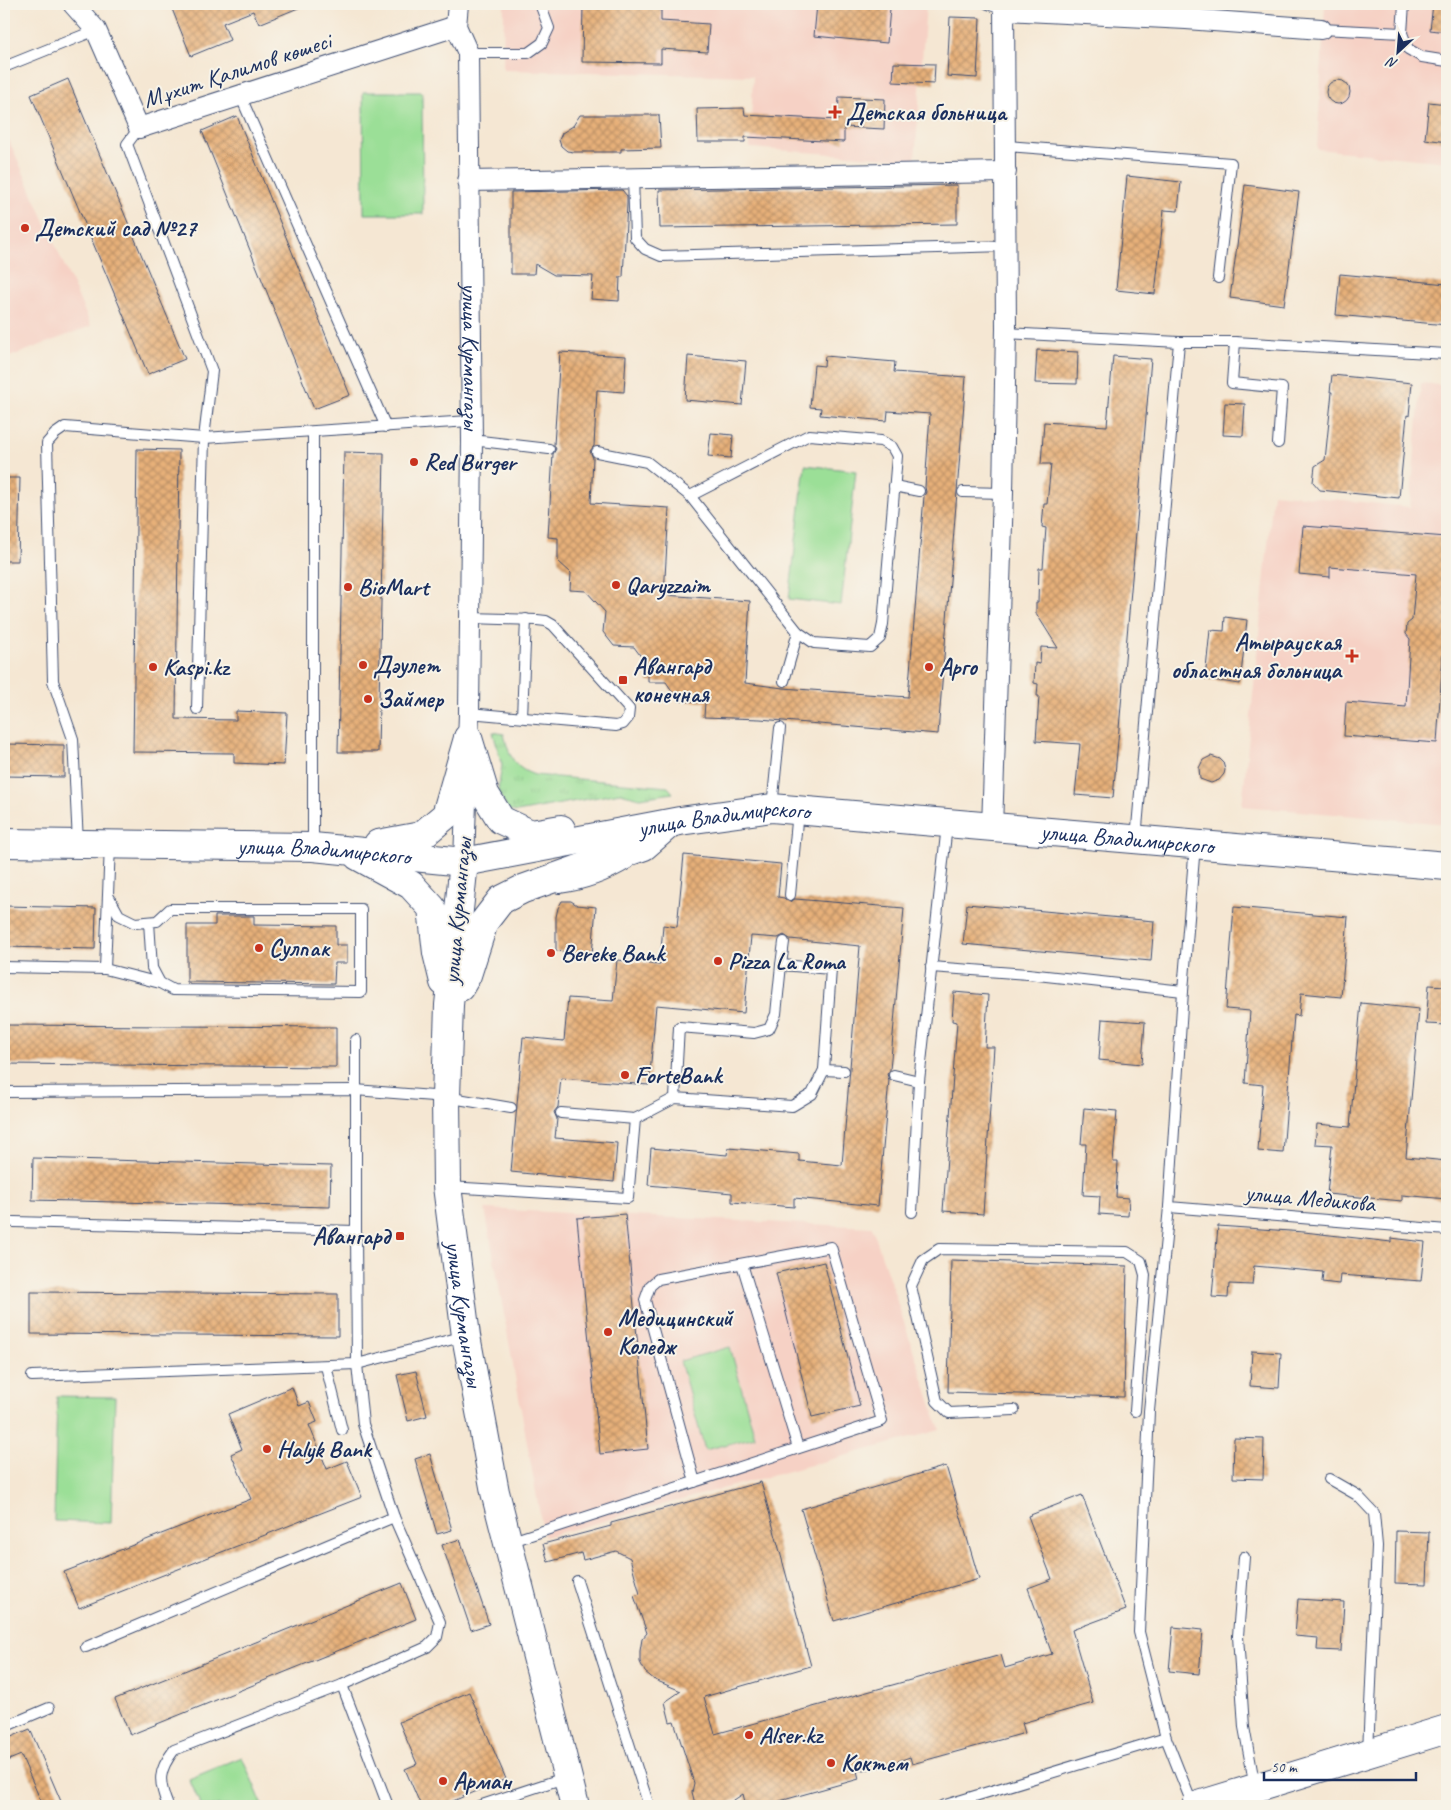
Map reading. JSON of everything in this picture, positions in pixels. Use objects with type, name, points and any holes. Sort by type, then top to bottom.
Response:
[{"type":"street","name":"Мұхит Қалимов көшесі","points":[[73,4],[96,30],[139,128],[456,26]]},
{"type":"street","name":"улица Курмангазы","points":[[458,4],[456,26],[468,53],[471,431],[470,618],[464,862],[449,1005],[446,1186],[466,1336],[495,1492],[575,1806]]},
{"type":"street","points":[[992,828],[1003,493],[1006,332],[1006,146],[998,6],[1186,11],[1321,29]]},
{"type":"street","points":[[468,181],[1006,172]]},
{"type":"street","points":[[468,726],[485,794],[501,820],[532,834],[638,817],[671,822]]},
{"type":"street","points":[[346,850],[421,836],[446,815],[468,726]]},
{"type":"street","name":"улица Владимирского","points":[[4,843],[313,847],[464,862],[671,822],[785,810],[1447,866]]},
{"type":"street","points":[[449,1005],[467,975],[484,922],[501,900],[523,889],[644,846],[671,822]]},
{"type":"street","points":[[346,850],[411,885],[432,908],[436,953],[449,1005]]},
{"type":"street","points":[[1195,1806],[1447,1729]]},
{"type":"lane","points":[[468,53],[528,53],[542,43],[549,28],[540,4]]},
{"type":"lane","points":[[1404,4],[1402,33],[1408,49],[1422,57],[1447,61]]},
{"type":"lane","points":[[1321,29],[1402,33]]},
{"type":"lane","points":[[4,67],[96,30]]},
{"type":"lane","points":[[240,95],[386,427]]},
{"type":"lane","points":[[139,128],[127,144],[212,371],[204,438],[197,709]]},
{"type":"lane","points":[[1006,146],[1231,163],[1218,278]]},
{"type":"lane","points":[[633,178],[635,238],[645,250],[661,256],[1006,246]]},
{"type":"lane","points":[[1006,332],[1447,354]]},
{"type":"lane","points":[[1136,840],[1179,342]]},
{"type":"lane","points":[[1235,342],[1232,383],[1282,388],[1278,443]]},
{"type":"lane","points":[[78,844],[72,739],[53,681],[47,444],[54,434],[65,427],[204,438],[386,427],[471,431],[549,449]]},
{"type":"lane","points":[[313,432],[313,847]]},
{"type":"lane","points":[[597,452],[647,462],[690,496],[798,632],[814,643],[870,647],[880,638],[883,624],[896,456],[892,447],[880,441],[809,435],[690,496]]},
{"type":"lane","points":[[894,486],[919,490]]},
{"type":"lane","points":[[963,492],[1003,493]]},
{"type":"lane","points":[[468,726],[522,717],[616,726],[623,724],[628,718],[630,709],[553,625],[546,621],[470,618]]},
{"type":"lane","points":[[522,717],[526,619]]},
{"type":"lane","points":[[784,681],[798,632]]},
{"type":"lane","points":[[780,728],[790,895]]},
{"type":"lane","points":[[912,1212],[919,1081],[947,824]]},
{"type":"lane","points":[[105,969],[110,844]]},
{"type":"lane","points":[[1195,845],[1183,991],[1169,1207],[1149,1411],[1139,1632],[1166,1738],[1195,1806]]},
{"type":"lane","points":[[4,967],[105,969],[160,983],[173,990],[361,992],[360,909],[170,909],[157,921],[135,923],[119,915],[109,897]]},
{"type":"lane","points":[[149,922],[152,968],[160,983]]},
{"type":"lane","points":[[675,1098],[678,1027],[754,1033],[769,1029],[776,1014],[784,942]]},
{"type":"lane","points":[[561,1113],[635,1118],[675,1098],[792,1106],[812,1094],[824,1070],[831,969],[781,965]]},
{"type":"lane","points":[[931,967],[1028,974],[1183,991]]},
{"type":"lane","points":[[168,1806],[161,1788],[163,1765],[174,1750],[342,1685],[428,1647],[437,1637],[440,1622],[394,1517],[363,1424],[358,1364],[356,1040]]},
{"type":"lane","points":[[824,1070],[844,1072]]},
{"type":"lane","points":[[894,1075],[919,1081]]},
{"type":"lane","points":[[4,1092],[355,1090],[446,1097],[511,1108]]},
{"type":"lane","points":[[446,1186],[628,1198],[635,1118]]},
{"type":"lane","name":"улица Медикова","points":[[1169,1207],[1447,1230]]},
{"type":"lane","points":[[14,1222],[356,1231]]},
{"type":"lane","points":[[508,1542],[695,1482],[882,1421],[831,1247],[658,1279],[650,1286],[645,1300],[695,1482]]},
{"type":"lane","points":[[1014,1410],[949,1413],[937,1401],[911,1286],[923,1260],[939,1249],[1127,1252],[1141,1261],[1145,1275],[1135,1411]]},
{"type":"lane","points":[[742,1264],[798,1448]]},
{"type":"lane","points":[[32,1376],[358,1364],[466,1336]]},
{"type":"lane","points":[[326,1366],[342,1430]]},
{"type":"lane","points":[[1329,1479],[1357,1495],[1374,1513],[1377,1546],[1368,1753]]},
{"type":"lane","points":[[86,1647],[394,1517]]},
{"type":"lane","points":[[1244,1557],[1238,1636],[1244,1727],[1256,1788]]},
{"type":"lane","points":[[577,1581],[649,1806]]},
{"type":"lane","points":[[342,1685],[388,1806]]},
{"type":"lane","points":[[4,1727],[49,1708]]},
{"type":"lane","points":[[942,1806],[1166,1738]]},
{"type":"lane","points":[[479,1806],[506,1802],[568,1777]]},
{"type":"shaded area","name":"Детская больница","points":[[504,4],[926,4],[915,160],[750,148],[753,76],[503,70]]},
{"type":"shaded area","points":[[1325,4],[1447,4],[1447,162],[1317,149]]},
{"type":"shaded area","name":"Детский сад №27","points":[[4,129],[91,326],[4,359]]},
{"type":"shaded area","name":"Атырауская областная больница","points":[[1421,383],[1447,386],[1447,824],[1242,806],[1273,493],[1410,507]]},
{"type":"shaded area","points":[[485,1209],[872,1227],[940,1430],[544,1537]]},
{"type":"green space","points":[[363,92],[422,92],[423,214],[364,214]]},
{"type":"green space","points":[[805,465],[856,471],[841,605],[789,599]]},
{"type":"green space","points":[[493,732],[504,734],[513,760],[522,769],[535,775],[668,787],[673,793],[640,798],[620,793],[517,812],[508,810],[498,791],[502,765]]},
{"type":"green space","points":[[730,1347],[755,1437],[705,1450],[680,1361]]},
{"type":"green space","points":[[57,1396],[115,1397],[111,1523],[54,1521]]},
{"type":"green space","points":[[242,1757],[263,1806],[201,1806],[189,1779]]},
{"type":"building","points":[[170,4],[308,4],[259,24],[253,11],[223,23],[230,40],[191,56]]},
{"type":"building","points":[[583,4],[661,4],[661,21],[709,24],[707,52],[661,49],[661,63],[582,62]]},
{"type":"building","points":[[817,4],[845,4],[890,8],[887,43],[814,36]]},
{"type":"building","points":[[1433,4],[1447,4],[1447,32],[1430,30]]},
{"type":"building","points":[[950,17],[980,18],[977,78],[947,76]]},
{"type":"building","points":[[894,63],[935,64],[934,84],[893,82]]},
{"type":"building","points":[[68,79],[185,359],[148,374],[31,95]]},
{"type":"building","points":[[1338,80],[1346,84],[1350,92],[1346,100],[1338,104],[1330,100],[1326,92],[1330,84]]},
{"type":"building","points":[[839,97],[885,99],[884,129],[844,127],[844,142],[745,137],[745,142],[698,142],[697,109],[744,108],[745,115],[838,120]]},
{"type":"building","points":[[1429,102],[1447,104],[1447,142],[1425,139]]},
{"type":"building","points":[[580,115],[659,115],[661,148],[621,149],[621,152],[567,151],[561,146],[559,140],[562,133],[573,126]]},
{"type":"building","points":[[237,116],[350,395],[314,409],[202,131]]},
{"type":"building","points":[[1127,176],[1181,182],[1178,211],[1164,210],[1155,294],[1116,290]]},
{"type":"building","points":[[957,185],[957,224],[660,228],[659,190]]},
{"type":"building","points":[[1245,185],[1299,192],[1284,305],[1230,298]]},
{"type":"building","points":[[622,190],[627,196],[627,204],[623,277],[620,277],[619,301],[591,299],[593,276],[554,275],[535,264],[534,274],[511,274],[511,192]]},
{"type":"building","points":[[1340,274],[1447,284],[1447,325],[1336,315]]},
{"type":"building","points":[[1037,350],[1078,352],[1077,384],[1035,383]]},
{"type":"building","points":[[560,352],[626,356],[624,392],[597,390],[594,446],[590,451],[593,458],[591,503],[669,508],[664,595],[750,601],[745,683],[783,688],[908,697],[924,496],[926,492],[930,414],[888,411],[887,421],[820,415],[821,408],[810,407],[814,365],[824,366],[825,356],[895,362],[894,372],[966,377],[938,734],[760,719],[704,717],[705,702],[679,701],[666,682],[648,682],[648,666],[634,647],[614,646],[603,632],[605,612],[586,591],[570,590],[571,573],[558,561],[558,538],[548,537],[553,454],[556,449],[554,445]]},
{"type":"building","points":[[688,356],[746,361],[742,405],[685,400]]},
{"type":"building","points":[[1113,356],[1151,359],[1113,798],[1075,795],[1080,744],[1036,741],[1039,696],[1037,696],[1038,684],[1034,683],[1035,663],[1040,664],[1041,647],[1058,648],[1036,613],[1039,568],[1043,568],[1046,528],[1042,527],[1044,504],[1047,504],[1051,464],[1041,464],[1044,422],[1107,426]]},
{"type":"building","points":[[1332,375],[1412,383],[1399,498],[1320,490],[1313,482],[1315,466],[1325,460]]},
{"type":"building","points":[[1225,403],[1245,404],[1243,436],[1223,435]]},
{"type":"building","points":[[711,433],[733,435],[731,458],[708,456]]},
{"type":"building","points":[[137,449],[179,450],[176,719],[236,720],[236,711],[287,713],[284,765],[234,763],[234,753],[133,752]]},
{"type":"building","points":[[344,452],[384,453],[378,752],[338,752]]},
{"type":"building","points":[[4,478],[20,478],[18,561],[4,561]]},
{"type":"building","points":[[1303,526],[1447,537],[1447,654],[1443,654],[1437,743],[1344,736],[1346,702],[1406,707],[1410,639],[1406,634],[1407,624],[1412,620],[1416,574],[1330,567],[1330,577],[1299,574]]},
{"type":"building","points":[[1225,617],[1247,620],[1240,684],[1205,679],[1210,630],[1224,631]]},
{"type":"building","points":[[4,744],[64,745],[64,777],[4,776]]},
{"type":"building","points":[[1211,756],[1223,762],[1225,770],[1219,780],[1211,783],[1200,779],[1199,768],[1203,760]]},
{"type":"building","points":[[684,855],[781,864],[778,897],[784,898],[789,902],[795,899],[904,908],[890,1070],[887,1074],[889,1080],[878,1206],[794,1198],[794,1207],[732,1202],[732,1193],[648,1185],[651,1148],[727,1155],[728,1148],[799,1154],[799,1161],[842,1165],[860,946],[790,939],[784,935],[778,938],[751,936],[744,1013],[656,1005],[649,1085],[561,1078],[558,1107],[554,1112],[557,1119],[555,1138],[617,1143],[614,1182],[511,1172],[523,1037],[564,1041],[568,998],[613,1001],[617,960],[660,964],[663,925],[677,927]]},
{"type":"building","points":[[562,901],[571,901],[577,905],[596,907],[592,955],[556,951],[556,917]]},
{"type":"building","points":[[967,904],[1154,921],[1151,961],[963,944]]},
{"type":"building","points":[[4,906],[96,908],[95,949],[4,947]]},
{"type":"building","points":[[1234,907],[1348,917],[1341,997],[1301,993],[1299,1016],[1294,1015],[1283,1153],[1258,1151],[1263,1085],[1245,1083],[1250,1011],[1226,1009]]},
{"type":"building","points":[[215,916],[254,916],[254,925],[336,926],[336,945],[347,945],[347,963],[335,963],[334,984],[187,982],[187,925],[215,925]]},
{"type":"building","points":[[1429,985],[1447,986],[1447,1025],[1426,1024]]},
{"type":"building","points":[[954,992],[988,995],[985,1047],[994,1047],[983,1214],[943,1211],[957,1022],[952,1021]]},
{"type":"building","points":[[1361,1003],[1419,1009],[1406,1157],[1447,1161],[1447,1199],[1402,1195],[1402,1201],[1327,1194],[1332,1145],[1315,1144],[1317,1124],[1350,1127]]},
{"type":"building","points":[[1102,1019],[1145,1022],[1142,1064],[1099,1060]]},
{"type":"building","points":[[4,1025],[336,1027],[336,1067],[4,1064]]},
{"type":"building","points":[[1084,1108],[1117,1111],[1113,1162],[1118,1162],[1116,1197],[1129,1198],[1128,1216],[1099,1214],[1100,1196],[1083,1195],[1086,1144],[1081,1144]]},
{"type":"building","points":[[33,1158],[331,1166],[330,1207],[32,1200]]},
{"type":"building","points":[[625,1214],[648,1449],[600,1454],[577,1218]]},
{"type":"building","points":[[1218,1226],[1304,1232],[1391,1242],[1391,1238],[1425,1242],[1421,1281],[1340,1275],[1339,1284],[1322,1282],[1323,1272],[1254,1266],[1252,1285],[1229,1284],[1228,1298],[1212,1297]]},
{"type":"building","points":[[951,1260],[1127,1266],[1124,1397],[948,1392]]},
{"type":"building","points":[[824,1262],[860,1406],[812,1417],[776,1273]]},
{"type":"building","points":[[31,1292],[338,1294],[338,1336],[31,1334]]},
{"type":"building","points":[[1252,1351],[1281,1353],[1279,1388],[1250,1386]]},
{"type":"building","points":[[416,1371],[427,1416],[408,1421],[397,1375]]},
{"type":"building","points":[[292,1387],[299,1406],[309,1402],[317,1422],[309,1425],[327,1469],[347,1461],[362,1497],[79,1608],[64,1572],[251,1499],[231,1454],[242,1449],[228,1414]]},
{"type":"building","points":[[1234,1438],[1264,1439],[1263,1479],[1233,1478]]},
{"type":"building","points":[[430,1454],[452,1530],[437,1534],[415,1459]]},
{"type":"building","points":[[946,1466],[979,1579],[834,1621],[801,1509]]},
{"type":"building","points":[[761,1482],[811,1666],[704,1697],[715,1734],[1001,1655],[1005,1668],[1052,1654],[1028,1588],[1052,1579],[1028,1516],[1082,1495],[1126,1610],[1072,1630],[1093,1703],[1022,1723],[1025,1733],[912,1764],[910,1757],[881,1767],[857,1771],[859,1779],[762,1806],[746,1806],[743,1794],[725,1806],[698,1806],[692,1792],[694,1783],[674,1721],[670,1722],[665,1702],[681,1691],[655,1680],[645,1672],[640,1662],[642,1639],[647,1633],[634,1596],[640,1594],[630,1558],[616,1551],[583,1560],[581,1553],[548,1562],[543,1544],[611,1526],[611,1523]]},
{"type":"building","points":[[1396,1531],[1429,1532],[1427,1584],[1395,1583]]},
{"type":"building","points":[[460,1539],[489,1624],[471,1630],[442,1545]]},
{"type":"building","points":[[402,1583],[416,1619],[130,1735],[115,1699]]},
{"type":"building","points":[[1298,1599],[1344,1602],[1341,1651],[1317,1650],[1318,1638],[1295,1636]]},
{"type":"building","points":[[1173,1627],[1203,1630],[1199,1674],[1169,1671]]},
{"type":"building","points":[[469,1692],[506,1779],[441,1806],[421,1806],[405,1769],[417,1764],[399,1722]]},
{"type":"building","points":[[30,1729],[63,1806],[43,1806],[21,1755],[4,1762],[4,1740]]},
{"type":"place","name":"Детская больница","points":[[835,112]]},
{"type":"place","name":"Детский сад №27","points":[[25,228]]},
{"type":"place","name":"Red Burger","points":[[414,462]]},
{"type":"place","name":"Qaryzzaim","points":[[616,585]]},
{"type":"place","name":"BioMart","points":[[348,587]]},
{"type":"place","name":"Атырауская областная больница","points":[[1352,656]]},
{"type":"place","name":"Дәулет","points":[[363,665]]},
{"type":"place","name":"Kaspi.kz","points":[[153,667]]},
{"type":"place","name":"Арго","points":[[929,667]]},
{"type":"place","name":"Авангард конечная","points":[[623,680]]},
{"type":"place","name":"Займер","points":[[368,699]]},
{"type":"place","name":"Сулпак","points":[[259,948]]},
{"type":"place","name":"Bereke Bank","points":[[551,953]]},
{"type":"place","name":"Pizza La Roma","points":[[718,961]]},
{"type":"place","name":"ForteBank","points":[[625,1075]]},
{"type":"place","name":"Авангард","points":[[400,1236]]},
{"type":"place","name":"Медицинский Коледж","points":[[608,1332]]},
{"type":"place","name":"Halyk Bank","points":[[267,1449]]},
{"type":"place","name":"Alser.kz","points":[[749,1735]]},
{"type":"place","name":"Коктем","points":[[831,1763]]},
{"type":"place","name":"Арман","points":[[443,1781]]}]
